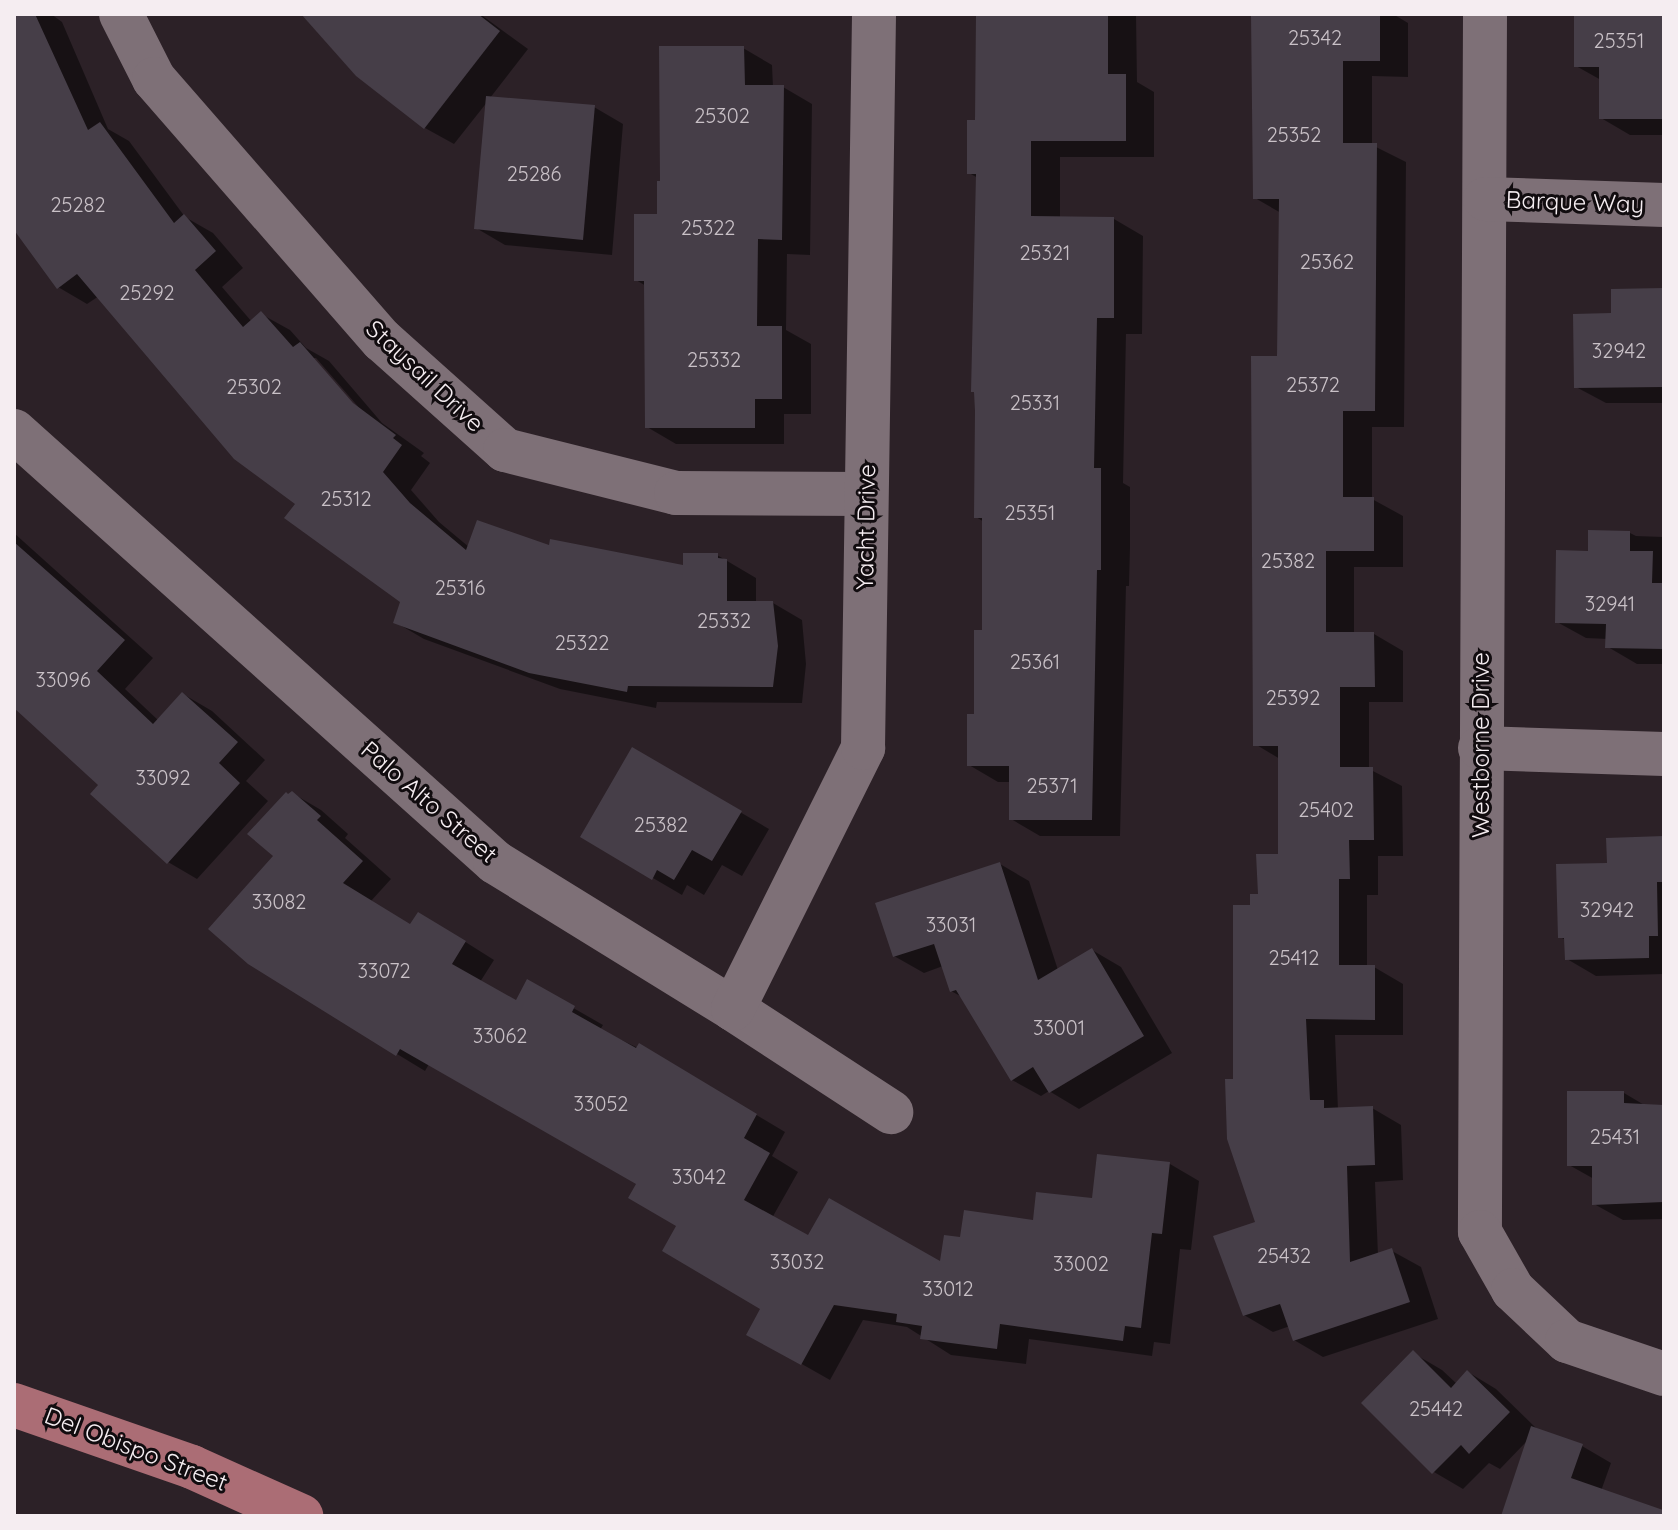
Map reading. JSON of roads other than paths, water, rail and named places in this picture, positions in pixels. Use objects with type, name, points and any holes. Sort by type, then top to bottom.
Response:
[{"type":"main road","name":"Del Obispo Street","points":[[14,1405],[192,1467],[301,1516]]},
{"type":"street","name":"Staysail Drive","points":[[121,14],[154,79],[361,317],[382,340],[505,450],[676,493],[866,494]]},
{"type":"street","name":"Yacht Drive","points":[[733,1009],[863,748],[874,14]]},
{"type":"street","name":"Westborne Drive","points":[[1485,14],[1480,1232],[1513,1290],[1567,1341],[1664,1374]]},
{"type":"street","name":"Barque Way","points":[[1485,199],[1664,205]]},
{"type":"street","name":"Palo Alto Street","points":[[14,431],[495,862],[733,1009],[891,1112]]},
{"type":"street","points":[[1480,748],[1664,754]]}]
